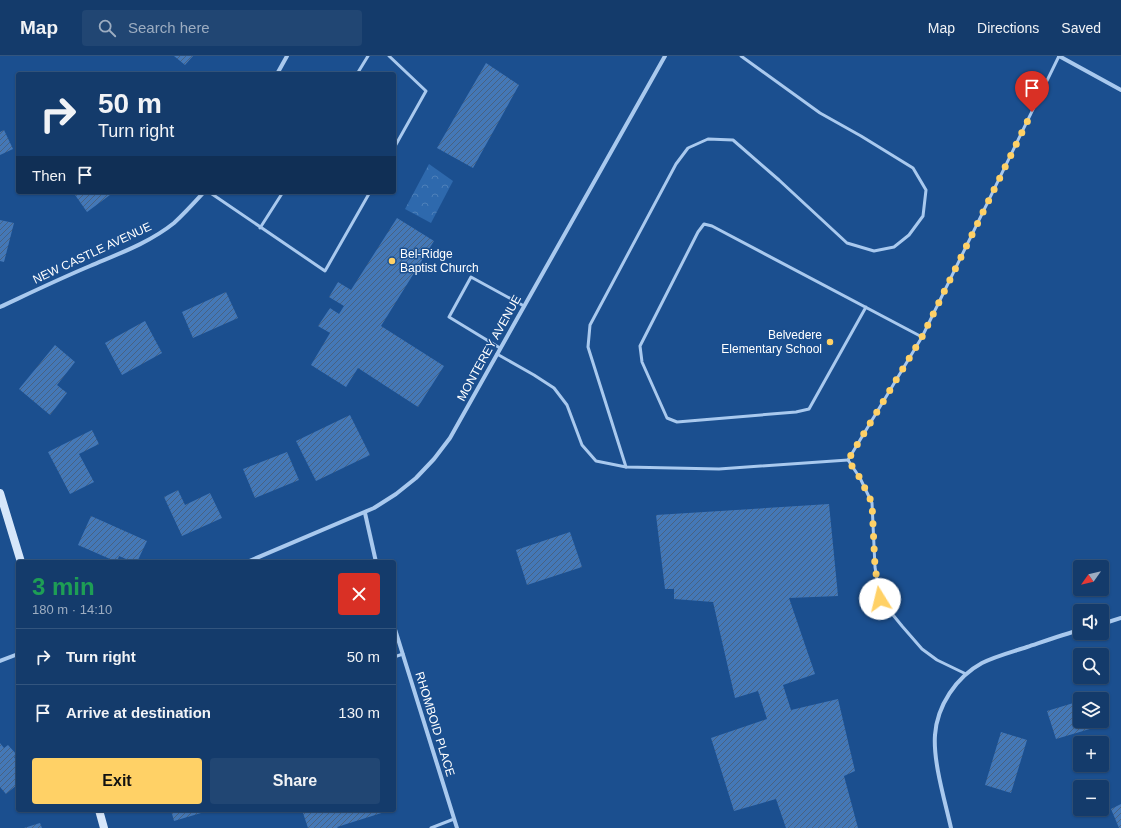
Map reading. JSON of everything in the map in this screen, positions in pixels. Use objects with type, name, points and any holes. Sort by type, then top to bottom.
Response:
[{"type":"street","points":[[278,72],[287,56]]},
{"type":"street","name":"MONTEREY AVENUE","points":[[252,560],[365,513],[396,494],[416,478],[434,459],[450,438],[665,56]]},
{"type":"street","points":[[1059,56],[1121,90]]},
{"type":"street","name":"NEW CASTLE AVENUE","points":[[0,307],[138,245],[173,223],[190,208],[202,194]]},
{"type":"street","points":[[0,493],[20,560]]},
{"type":"street","points":[[365,513],[376,560]]},
{"type":"street","points":[[1109,622],[1121,618]]},
{"type":"street","name":"RHOMBOID PLACE","points":[[396,632],[457,828]]},
{"type":"street","points":[[951,828],[936,757],[935,735],[938,718],[945,701],[954,686],[966,674],[981,664],[996,657],[1073,632]]},
{"type":"street","points":[[0,661],[16,655]]},
{"type":"street","points":[[99,812],[104,828]]},
{"type":"lane","points":[[358,72],[368,56]]},
{"type":"lane","points":[[389,56],[426,91],[396,144]]},
{"type":"lane","points":[[626,467],[588,347],[590,325],[676,164],[688,148],[708,139],[733,140],[779,180],[847,244],[874,250],[894,247],[909,236],[923,216],[926,190],[913,168],[820,113],[741,56]]},
{"type":"lane","points":[[848,460],[922,337],[1059,56]]},
{"type":"lane","points":[[212,194],[325,271],[369,194]]},
{"type":"lane","points":[[260,228],[282,194]]},
{"type":"lane","points":[[866,307],[809,409],[796,412],[677,422],[667,418],[642,362],[640,346],[698,232],[704,224],[712,226],[866,307],[922,337]]},
{"type":"lane","points":[[500,348],[449,317],[471,277],[524,306]]},
{"type":"lane","points":[[497,354],[554,388],[567,405],[582,444],[596,461],[626,467],[719,469],[848,460]]},
{"type":"lane","points":[[848,460],[860,478],[872,503],[875,567],[880,599],[922,649],[937,660],[966,674]]},
{"type":"lane","points":[[396,656],[403,654]]},
{"type":"lane","points":[[431,828],[454,819]]},
{"type":"green space","points":[[429,164],[453,181],[431,223],[405,209]]},
{"type":"building","points":[[174,56],[193,56],[185,65]]},
{"type":"building","points":[[486,63],[519,85],[473,168],[437,148]]},
{"type":"building","points":[[4,130],[13,149],[0,155],[0,132]]},
{"type":"building","points":[[74,194],[111,194],[87,212]]},
{"type":"building","points":[[397,218],[434,241],[381,326],[444,366],[418,407],[358,368],[346,387],[311,365],[330,333],[318,326],[330,308],[339,314],[344,306],[329,297],[338,282],[351,290]]},
{"type":"building","points":[[0,220],[14,223],[4,262],[0,261]]},
{"type":"building","points":[[226,292],[238,318],[193,338],[182,312]]},
{"type":"building","points":[[145,321],[162,353],[122,375],[105,343]]},
{"type":"building","points":[[55,345],[75,362],[57,385],[67,393],[50,415],[19,389]]},
{"type":"building","points":[[350,415],[370,455],[316,481],[296,441]]},
{"type":"building","points":[[92,430],[99,444],[79,454],[94,482],[70,494],[48,452]]},
{"type":"building","points":[[287,452],[299,480],[255,498],[243,469]]},
{"type":"building","points":[[178,490],[185,505],[210,493],[222,518],[182,536],[164,497]]},
{"type":"building","points":[[829,504],[838,596],[789,598],[815,674],[783,685],[791,710],[838,699],[855,771],[844,776],[858,828],[786,828],[776,799],[734,811],[711,738],[767,719],[758,691],[735,698],[713,602],[674,599],[674,589],[665,589],[656,515]]},
{"type":"building","points":[[91,516],[147,541],[138,560],[128,560],[119,556],[118,560],[112,560],[78,545]]},
{"type":"building","points":[[570,532],[582,567],[527,585],[516,550]]},
{"type":"building","points":[[1073,703],[1073,728],[1093,728],[1056,739],[1047,711]]},
{"type":"building","points":[[1001,732],[1027,740],[1011,793],[985,785]]},
{"type":"building","points":[[0,743],[4,748],[8,745],[16,754],[14,757],[16,760],[16,786],[6,794],[0,787]]},
{"type":"building","points":[[1121,804],[1121,828],[1119,828],[1111,809]]},
{"type":"building","points":[[172,812],[201,813],[174,821]]},
{"type":"building","points":[[303,812],[385,812],[337,827],[338,828],[308,828]]},
{"type":"building","points":[[40,823],[42,828],[24,828]]},
{"type":"place","name":"Bel-Ridge Baptist Church","points":[[392,261]]},
{"type":"place","name":"Belvedere Elementary School","points":[[830,342]]},
{"type":"route","points":[[880,599],[875,567],[872,503],[860,478],[848,460],[922,337],[1032,112]]}]
